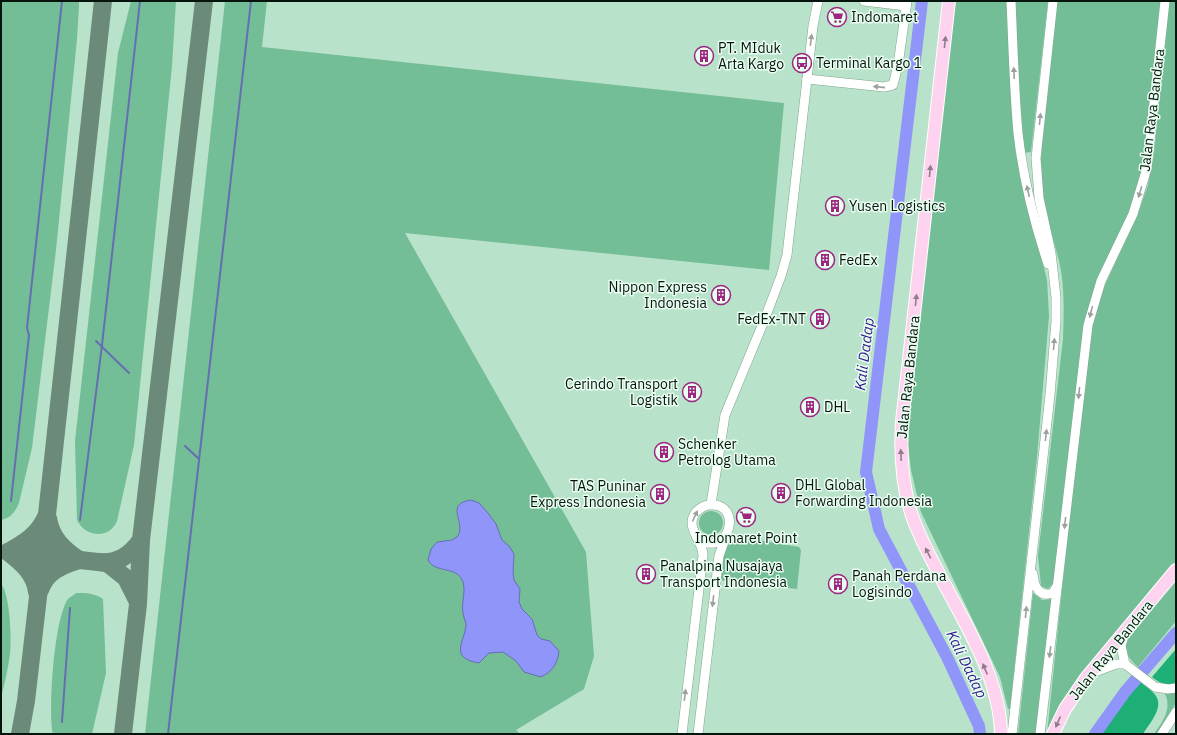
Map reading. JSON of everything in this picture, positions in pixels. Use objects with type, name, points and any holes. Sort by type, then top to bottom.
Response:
[{"type":"main road","name":"Jalan Raya Bandara","points":[[949,1],[902,422],[901,462],[914,520],[977,650],[998,707],[1001,734]]},
{"type":"main road","name":"Jalan Raya Bandara","points":[[1053,734],[1065,709],[1086,678],[1176,570]]},
{"type":"street","points":[[711,504],[725,415],[767,313],[787,255],[807,79],[818,1]]},
{"type":"street","points":[[807,79],[890,87],[896,77],[906,3],[864,1]]},
{"type":"street","points":[[1011,1],[1017,116],[1021,154],[1035,216],[1054,282]]},
{"type":"street","points":[[1012,734],[1050,395],[1056,321],[1051,253],[1038,198],[1036,158],[1053,1]]},
{"type":"street","name":"Jalan Raya Bandara","points":[[1040,734],[1088,325],[1101,281],[1133,214],[1147,168],[1165,1]]},
{"type":"street","points":[[682,734],[703,555],[703,549],[693,529],[693,518],[700,508],[711,504],[722,508],[729,516],[730,528],[719,556],[698,734]]},
{"type":"street","points":[[696,536],[706,542],[711,543],[722,540],[726,536]]},
{"type":"street","points":[[1032,556],[1033,578],[1039,592],[1047,595],[1053,593],[1059,581]]},
{"type":"street","points":[[1126,665],[1121,651],[1121,641],[1129,628]]},
{"type":"street","points":[[1086,678],[1097,670],[1116,664],[1126,665],[1154,686],[1168,689],[1176,688]]},
{"type":"street","points":[[1162,734],[1175,715]]},
{"type":"street","points":[[683,717],[699,718]]},
{"type":"green space","points":[[1,1],[79,1],[79,6],[56,250],[32,448],[19,503],[12,514],[1,520]]},
{"type":"green space","points":[[131,1],[176,1],[172,66],[134,445],[117,521],[108,531],[103,534],[97,534],[86,530],[77,520],[75,441],[118,53]]},
{"type":"green space","points":[[225,1],[267,1],[262,47],[784,103],[769,270],[405,233],[586,552],[594,656],[584,689],[516,730],[520,734],[145,734]]},
{"type":"green space","points":[[955,1],[1048,1],[1031,152],[1017,154],[1047,280],[1049,316],[1037,457],[1010,709],[1008,709],[1000,677],[921,512],[911,470],[908,444],[911,396]]},
{"type":"green space","points":[[1057,1],[1163,1],[1147,151],[1133,206],[1094,291],[1055,581],[1048,589],[1041,586],[1038,556],[1063,339],[1064,308],[1060,267],[1045,206],[1041,166],[1042,140]]},
{"type":"green space","points":[[1169,1],[1176,1],[1176,563],[1047,734],[1076,454],[1091,331],[1099,298],[1137,216],[1148,185],[1154,154]]},
{"type":"green space","points":[[711,511],[716,512],[722,518],[722,528],[716,534],[711,535],[706,534],[700,528],[699,523],[700,518],[706,512]]},
{"type":"green space","points":[[746,538],[799,547],[801,550],[797,589],[718,580],[724,548],[733,541]]},
{"type":"green space","points":[[1176,579],[1176,621],[1138,667],[1128,656],[1126,641]]},
{"type":"green space","points":[[1,584],[4,589],[10,618],[11,639],[10,654],[1,697]]},
{"type":"green space","points":[[76,593],[93,594],[103,599],[106,673],[92,734],[53,734],[51,705],[53,665],[59,625],[68,599]]},
{"type":"green space","points":[[1033,593],[1042,600],[1053,599],[1038,734],[1018,734]]},
{"type":"green space","points":[[1176,649],[1176,684],[1161,683],[1152,677]]},
{"type":"green space","points":[[1139,681],[1156,696],[1158,701],[1155,716],[1143,734],[1097,734]]},
{"type":"green space","points":[[1164,692],[1176,692],[1176,703],[1156,734],[1154,734],[1166,714],[1168,703]]},
{"type":"water","points":[[471,500],[479,503],[488,513],[496,524],[502,540],[509,546],[514,554],[513,572],[514,580],[520,589],[519,602],[522,609],[532,619],[537,635],[541,639],[550,641],[559,651],[554,667],[541,677],[524,672],[516,661],[503,652],[489,653],[479,663],[470,661],[461,653],[460,648],[466,625],[463,614],[463,582],[456,573],[436,567],[428,560],[431,549],[437,542],[452,540],[458,536],[460,525],[457,509],[463,502]]},
{"type":"waterway","points":[[11,501],[29,335],[27,328],[62,1]]},
{"type":"waterway","points":[[80,520],[102,345],[140,1]]},
{"type":"waterway","points":[[168,734],[251,1]]},
{"type":"waterway","name":"Kali Dadap","points":[[922,1],[866,472],[879,529],[947,657],[979,726],[980,734]]},
{"type":"waterway","points":[[96,341],[129,373]]},
{"type":"waterway","points":[[185,446],[199,459]]},
{"type":"waterway","points":[[62,722],[70,608]]},
{"type":"waterway","name":"Kali Dadap","points":[[1095,734],[1125,692],[1176,633]]},
{"type":"taxiway","points":[[20,734],[26,701],[38,597],[103,1]]},
{"type":"taxiway","points":[[123,734],[138,604],[141,540],[204,1]]},
{"type":"taxiway","points":[[12,553],[8,552],[35,534],[46,517]]},
{"type":"taxiway","points":[[40,590],[46,578],[55,570],[79,560],[68,552],[55,537],[48,518]]},
{"type":"taxiway","points":[[99,562],[112,562],[118,560],[128,554],[141,540]]},
{"type":"taxiway","points":[[37,592],[31,574],[8,552],[107,563],[126,578],[137,600]]},
{"type":"place","name":"Indomaret","points":[[837,17]]},
{"type":"place","name":"PT. MIduk Arta Kargo","points":[[704,56]]},
{"type":"place","name":"Terminal Kargo 1","points":[[802,63]]},
{"type":"place","name":"Yusen Logistics","points":[[835,206]]},
{"type":"place","name":"FedEx","points":[[825,260]]},
{"type":"place","name":"Nippon Express Indonesia","points":[[721,295]]},
{"type":"place","name":"FedEx-TNT","points":[[820,319]]},
{"type":"place","name":"Cerindo Transport Logistik","points":[[692,392]]},
{"type":"place","name":"DHL","points":[[810,407]]},
{"type":"place","name":"Schenker Petrolog Utama","points":[[664,452]]},
{"type":"place","name":"DHL Global Forwarding Indonesia","points":[[781,493]]},
{"type":"place","name":"TAS Puninar Express Indonesia","points":[[660,494]]},
{"type":"place","name":"Indomaret Point","points":[[746,517]]},
{"type":"place","name":"Panalpina Nusajaya Transport Indonesia","points":[[646,574]]},
{"type":"place","name":"Panah Perdana Logisindo","points":[[838,584]]}]
